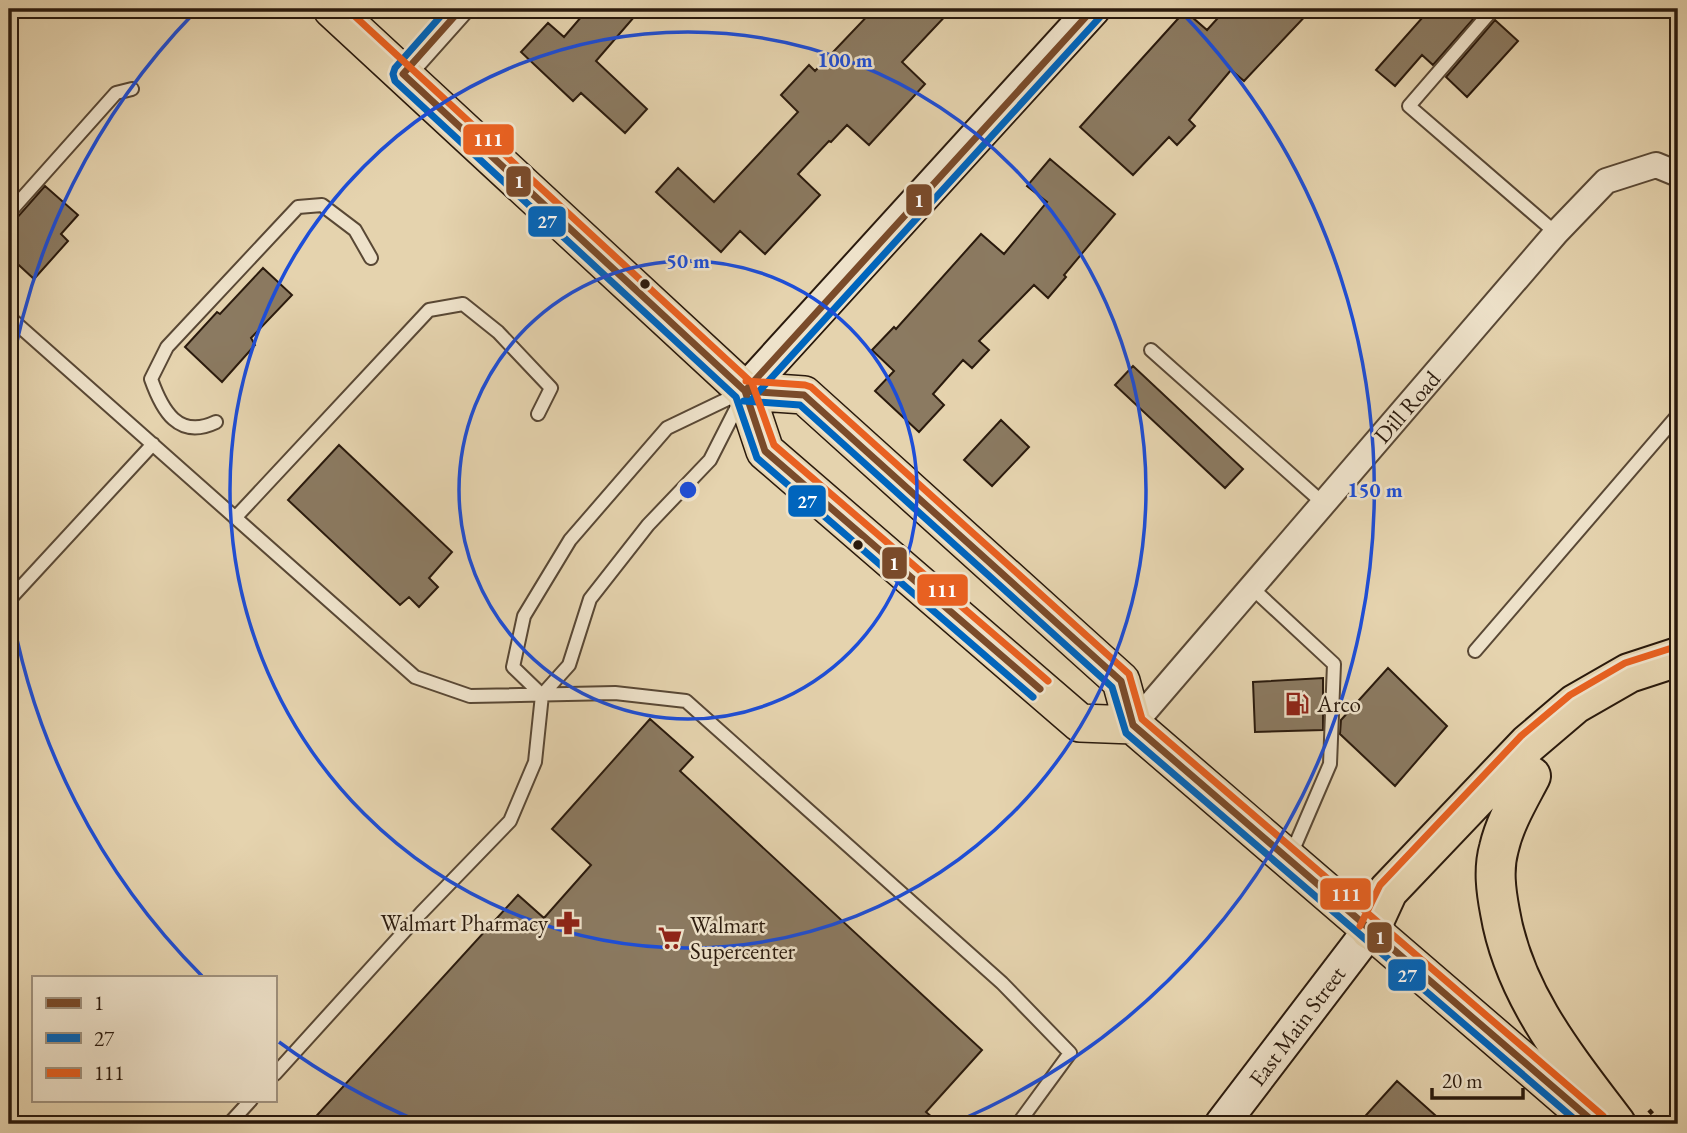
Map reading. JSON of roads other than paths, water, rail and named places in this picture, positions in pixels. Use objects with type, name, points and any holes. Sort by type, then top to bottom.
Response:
[{"type":"highway","points":[[1370,930],[1388,891],[1528,744],[1575,704],[1629,673],[1678,657]]},
{"type":"highway","points":[[1370,930],[1410,904],[1531,776],[1567,742],[1614,709],[1665,686],[1678,683]]},
{"type":"highway","points":[[1531,776],[1511,812],[1498,850],[1496,887],[1505,941],[1517,973],[1548,1033],[1616,1124]]},
{"type":"main road","points":[[332,9],[744,391],[765,452],[1080,723],[1133,725]]},
{"type":"main road","points":[[744,391],[1093,9]]},
{"type":"main road","points":[[744,391],[804,395],[1121,681],[1133,725],[1596,1124]]},
{"type":"main road","name":"East Main Street","points":[[1222,1124],[1370,930]]},
{"type":"street","points":[[403,74],[461,9]]},
{"type":"street","name":"Dill Road","points":[[1133,725],[1556,233],[1606,181],[1656,165],[1678,174]]},
{"type":"lane","points":[[1493,9],[1409,106],[1556,233]]},
{"type":"lane","points":[[9,213],[117,93],[132,89]]},
{"type":"lane","points":[[216,422],[202,428],[181,425],[160,405],[151,379],[167,347],[298,207],[323,205],[355,230],[371,258]]},
{"type":"lane","points":[[235,518],[429,310],[463,304],[498,332],[551,388],[538,414]]},
{"type":"lane","points":[[9,317],[415,677],[470,696],[615,693],[686,701],[1002,983],[1070,1053],[1018,1124]]},
{"type":"lane","points":[[1151,350],[1323,503]]},
{"type":"lane","points":[[542,695],[513,667],[524,616],[570,540],[667,428],[744,391]]},
{"type":"lane","points":[[276,1073],[421,913],[510,821],[535,762],[542,695],[569,664],[590,598],[648,526],[710,460],[744,391]]},
{"type":"lane","points":[[1475,651],[1678,415]]},
{"type":"lane","points":[[9,600],[153,444]]},
{"type":"lane","points":[[1251,587],[1335,664],[1330,764],[1289,860]]},
{"type":"lane","points":[[229,1124],[249,1102]]},
{"type":"place","name":"Arco","points":[[1297,704]]},
{"type":"place","name":"Walmart Pharmacy","points":[[568,923]]},
{"type":"place","name":"Walmart Supercenter","points":[[670,938]]}]
